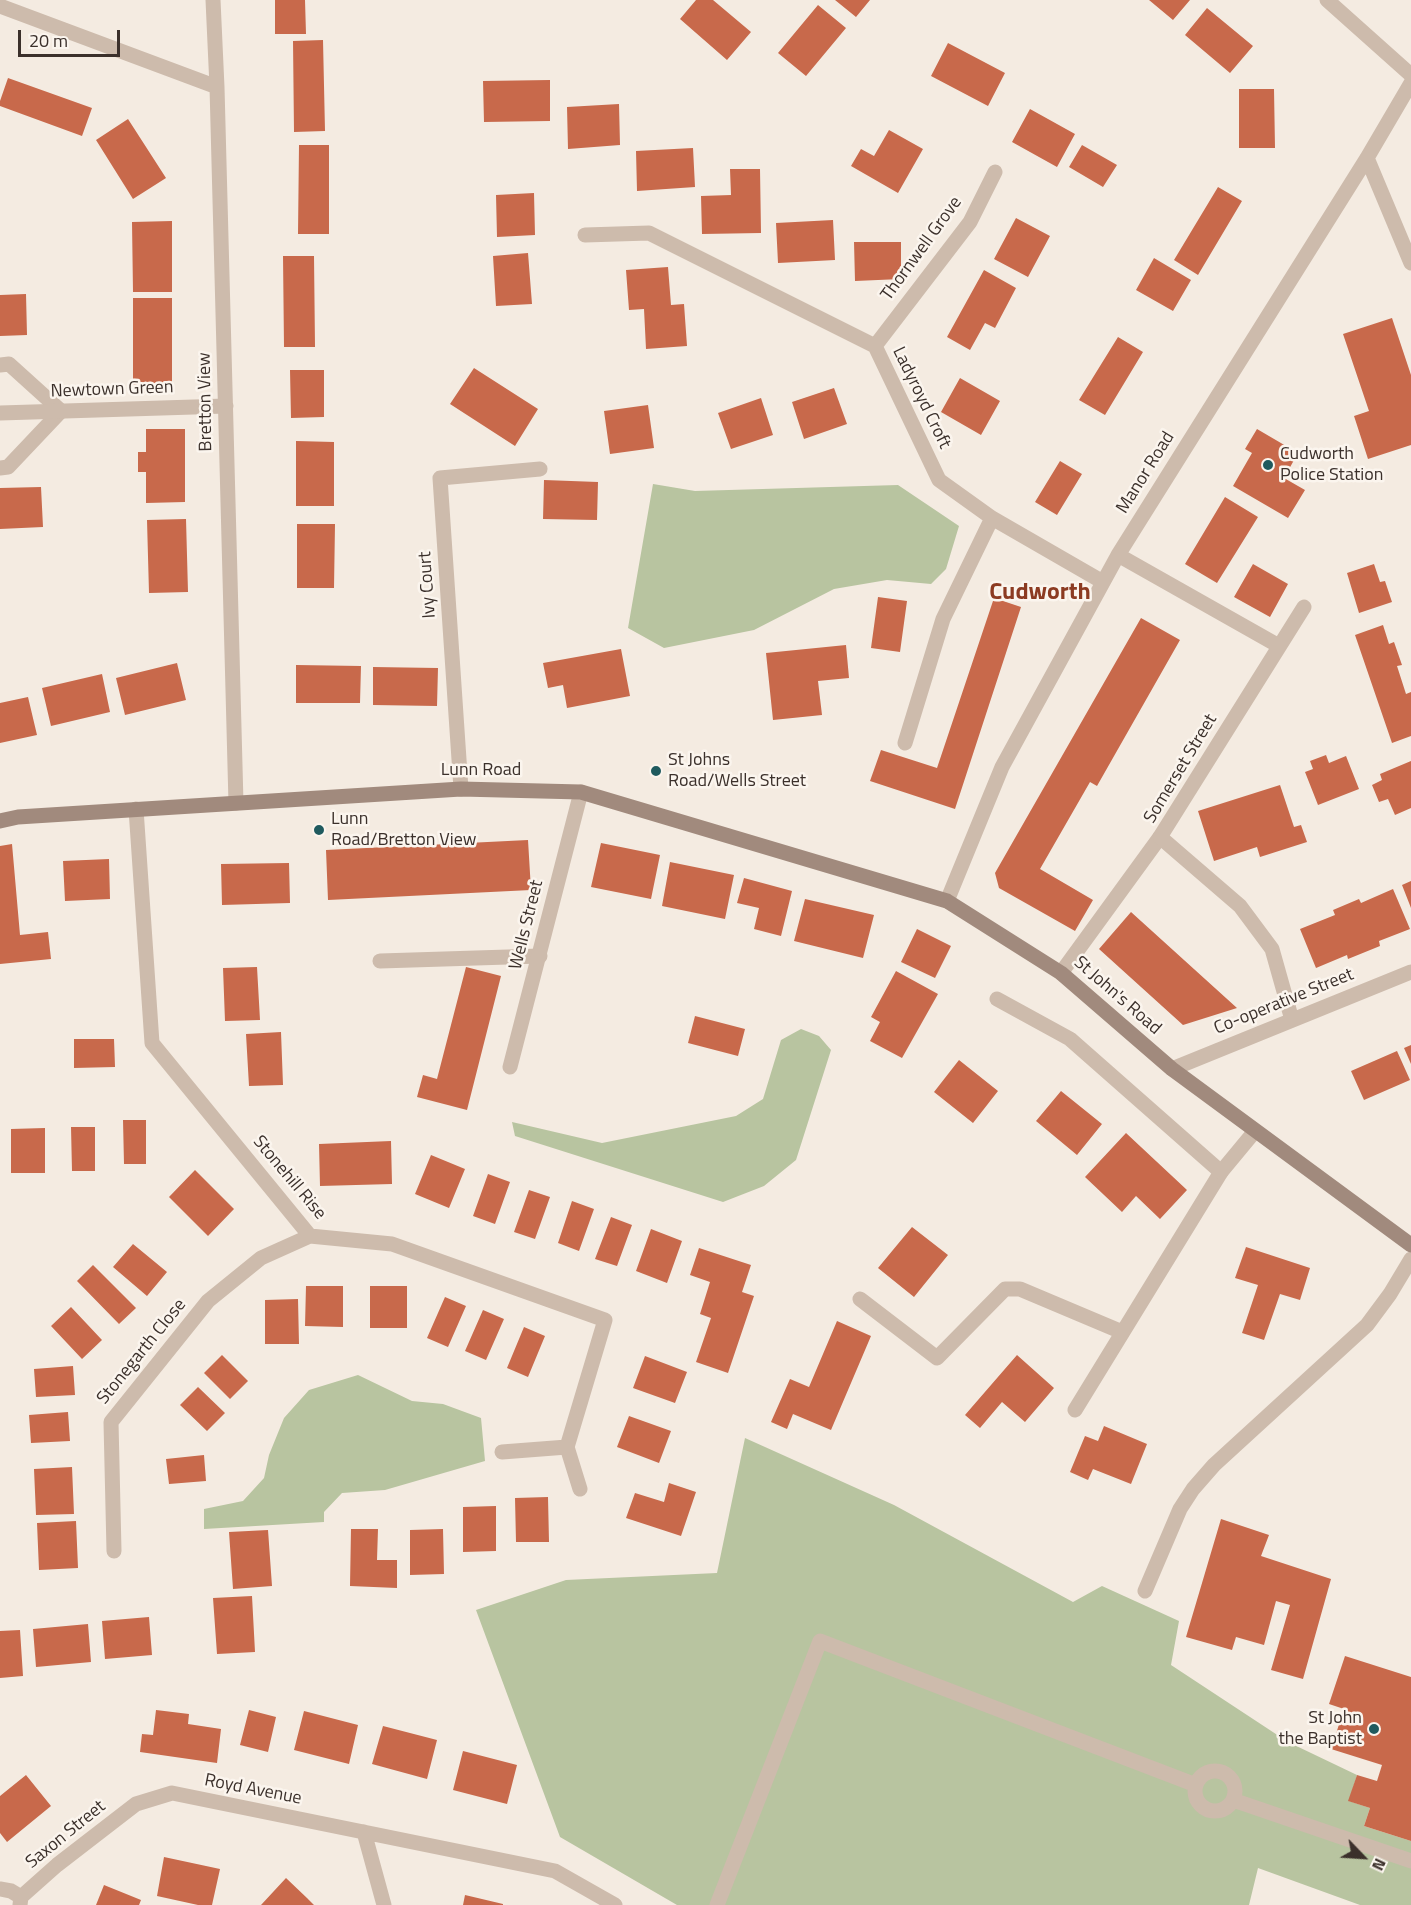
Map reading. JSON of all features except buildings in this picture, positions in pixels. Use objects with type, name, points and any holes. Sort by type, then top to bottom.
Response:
[{"type":"street","name":"Bretton View","points":[[213,0],[236,803]]},
{"type":"street","points":[[1327,0],[1411,75]]},
{"type":"street","points":[[0,6],[217,87]]},
{"type":"street","name":"Manor Road","points":[[946,901],[1002,767],[1118,555],[1367,158],[1411,83]]},
{"type":"street","points":[[1367,158],[1411,263]]},
{"type":"street","name":"Thornwell Grove","points":[[874,346],[970,222],[995,172]]},
{"type":"street","name":"Ladyroyd Croft","points":[[585,235],[649,233],[874,346],[939,480],[992,518],[1103,582]]},
{"type":"street","points":[[0,364],[9,364],[61,411],[8,468],[0,468]]},
{"type":"street","name":"Newtown Green","points":[[0,413],[225,406]]},
{"type":"street","name":"Ivy Court","points":[[461,789],[440,478],[540,469]]},
{"type":"street","points":[[905,743],[943,619],[992,518]]},
{"type":"street","points":[[1118,555],[1279,646]]},
{"type":"street","name":"Somerset Street","points":[[1292,1020],[1272,949],[1240,906],[1160,837],[1304,608]]},
{"type":"street","name":"Lunn Road","points":[[0,821],[18,817],[461,789],[581,792],[946,901]]},
{"type":"street","name":"Wells Street","points":[[510,1067],[581,792]]},
{"type":"street","name":"Stonehill Rise","points":[[136,810],[152,1044],[310,1236],[392,1244],[605,1320],[567,1447]]},
{"type":"street","points":[[1061,973],[1160,837]]},
{"type":"street","name":"St John's Road","points":[[946,901],[1061,973],[1172,1069],[1411,1245]]},
{"type":"street","points":[[380,961],[540,956]]},
{"type":"street","name":"Co-operative Street","points":[[1172,1069],[1411,972]]},
{"type":"street","points":[[997,999],[1070,1039],[1221,1172]]},
{"type":"street","points":[[1075,1410],[1221,1172],[1255,1131]]},
{"type":"street","name":"Stonegarth Close","points":[[114,1551],[111,1422],[208,1301],[261,1258],[310,1236]]},
{"type":"street","points":[[1145,1592],[1180,1509],[1192,1489],[1214,1465],[1367,1325],[1390,1294],[1411,1259]]},
{"type":"street","points":[[860,1299],[937,1358],[1005,1289],[1020,1289],[1122,1332]]},
{"type":"street","points":[[502,1452],[567,1447],[580,1489]]},
{"type":"street","points":[[717,1905],[820,1641],[1196,1785]]},
{"type":"street","points":[[1209,1772],[1226,1774],[1232,1780],[1234,1787],[1233,1800],[1225,1808],[1210,1811],[1204,1808],[1195,1797],[1196,1785],[1202,1776],[1209,1772]]},
{"type":"street","name":"Royd Avenue","points":[[136,1804],[172,1793],[555,1871],[615,1905]]},
{"type":"street","points":[[1233,1800],[1411,1861]]},
{"type":"street","name":"Saxon Street","points":[[0,1889],[11,1891],[20,1901],[57,1865],[136,1804]]},
{"type":"street","points":[[364,1832],[384,1905]]},
{"type":"green space","points":[[653,484],[695,491],[898,485],[959,526],[946,569],[931,584],[887,580],[834,589],[754,630],[664,648],[628,628]]},
{"type":"green space","points":[[801,1029],[819,1036],[831,1050],[796,1160],[764,1186],[723,1202],[515,1136],[512,1122],[602,1143],[736,1116],[763,1099],[781,1040]]},
{"type":"green space","points":[[358,1375],[412,1401],[443,1404],[481,1418],[485,1461],[385,1490],[342,1493],[324,1512],[324,1522],[204,1529],[204,1509],[243,1501],[264,1478],[269,1455],[284,1418],[309,1390]]},
{"type":"green space","points":[[745,1438],[894,1505],[1073,1602],[1102,1586],[1179,1621],[1171,1665],[1288,1742],[1357,1775],[1349,1801],[1370,1808],[1364,1826],[1411,1841],[1411,1905],[1360,1905],[1258,1868],[1249,1905],[677,1905],[560,1837],[476,1610],[566,1580],[717,1573]]},
{"type":"place","name":"Cudworth Police Station","points":[[1268,465]]},
{"type":"place","name":"St Johns Road/Wells Street","points":[[656,771]]},
{"type":"place","name":"Lunn Road/Bretton View","points":[[319,830]]},
{"type":"place","name":"St John the Baptist","points":[[1374,1729]]},
{"type":"district","name":"Cudworth","points":[[1040,593]]}]
